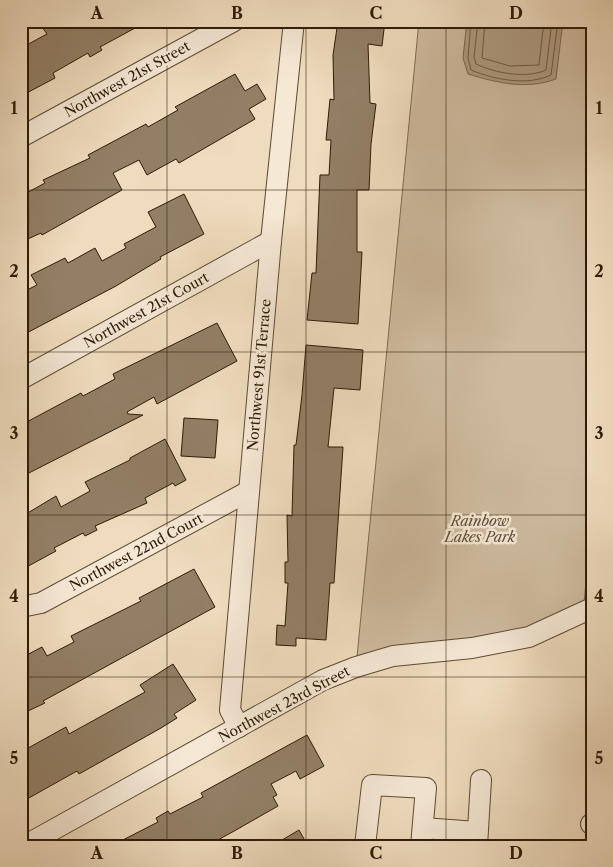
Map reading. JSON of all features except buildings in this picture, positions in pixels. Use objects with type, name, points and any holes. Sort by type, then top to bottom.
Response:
[{"type":"street","name":"Northwest 21st Street","points":[[21,138],[234,21]]},
{"type":"street","name":"Northwest 91st Terrace","points":[[239,727],[230,710],[271,240],[294,21]]},
{"type":"street","name":"Northwest 21st Court","points":[[21,379],[271,240]]},
{"type":"street","name":"Northwest 22nd Court","points":[[21,607],[41,603],[249,491]]},
{"type":"street","name":"Northwest 23rd Street","points":[[24,846],[323,680],[356,667],[393,656],[472,648],[529,637],[592,608]]},
{"type":"street","points":[[365,846],[372,785],[426,788],[422,837],[477,839],[481,780]]},
{"type":"green space","name":"Rainbow Lakes Park","points":[[419,21],[592,21],[592,521],[583,613],[550,629],[356,667]]},
{"type":"water","points":[[467,21],[563,21],[556,79],[523,85],[490,80],[468,74],[463,58]]}]
